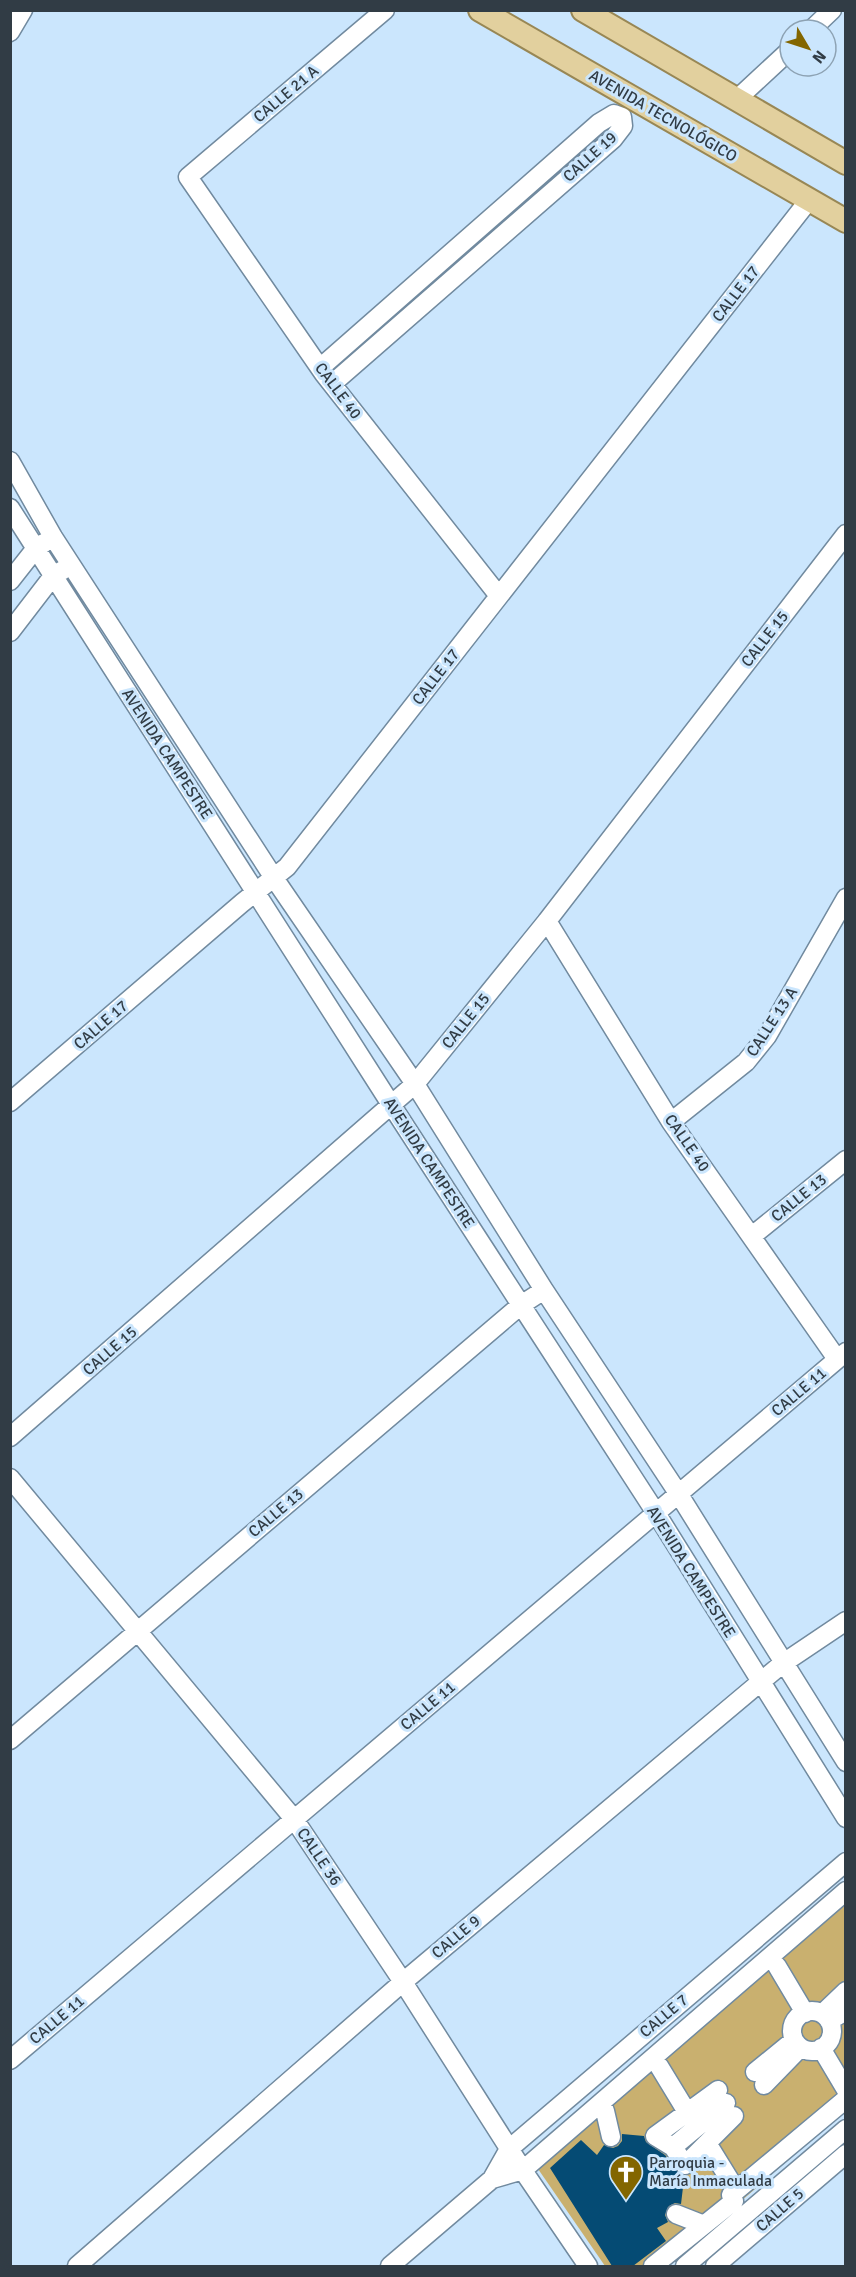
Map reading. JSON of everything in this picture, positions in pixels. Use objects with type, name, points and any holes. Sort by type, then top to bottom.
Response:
[{"type":"main road","name":"AVENIDA TECNOLÓGICO","points":[[480,10],[846,221]]},
{"type":"main road","points":[[583,10],[846,163]]},
{"type":"street","points":[[10,32],[23,10]]},
{"type":"street","name":"CALLE 21 A","points":[[188,177],[385,10]]},
{"type":"street","points":[[736,100],[778,61]]},
{"type":"street","name":"CALLE 19","points":[[320,368],[600,123],[612,115],[622,117],[623,126],[613,139],[332,384]]},
{"type":"street","name":"CALLE 40","points":[[188,177],[320,368],[499,596]]},
{"type":"street","name":"CALLE 17","points":[[10,1102],[287,867],[809,200]]},
{"type":"street","name":"AVENIDA CAMPESTRE","points":[[10,461],[54,537],[274,878],[415,1084],[544,1290],[678,1493],[782,1664],[846,1762]]},
{"type":"street","name":"AVENIDA CAMPESTRE","points":[[10,508],[255,893],[656,1513],[759,1682],[846,1818]]},
{"type":"street","name":"CALLE 15","points":[[10,1437],[415,1084],[547,921],[846,534]]},
{"type":"street","points":[[10,582],[36,548],[54,537]]},
{"type":"street","points":[[10,632],[53,576],[72,564]]},
{"type":"street","name":"CALLE 13 A","points":[[672,1122],[746,1062],[767,1036],[846,898]]},
{"type":"street","name":"CALLE 40","points":[[547,921],[672,1122],[752,1236],[841,1355]]},
{"type":"street","name":"CALLE 13","points":[[752,1236],[846,1160]]},
{"type":"street","name":"CALLE 13","points":[[10,1740],[521,1305],[544,1290]]},
{"type":"street","name":"CALLE 11","points":[[10,2060],[841,1355]]},
{"type":"street","name":"CALLE 36","points":[[10,1478],[294,1819],[588,2266]]},
{"type":"street","name":"CALLE 9","points":[[78,2266],[403,1982],[759,1682],[846,1621]]},
{"type":"street","name":"CALLE 7","points":[[390,2266],[492,2179],[509,2149],[846,1862]]},
{"type":"street","name":"CALLE 7","points":[[492,2179],[523,2170],[846,1891]]},
{"type":"street","points":[[542,2165],[846,1908]]},
{"type":"street","points":[[772,1970],[801,2016]]},
{"type":"street","points":[[796,2042],[815,2052],[831,2041],[831,2019],[846,1991]]},
{"type":"street","points":[[831,2019],[846,2000]]},
{"type":"street","points":[[831,2019],[846,2006]]},
{"type":"street","points":[[796,2042],[794,2021],[808,2011],[831,2019],[846,2011]]},
{"type":"street","points":[[757,2075],[796,2042]]},
{"type":"street","points":[[823,2046],[846,2071]]},
{"type":"street","points":[[823,2046],[846,2080]]},
{"type":"street","points":[[823,2046],[846,2090]]},
{"type":"street","points":[[659,2066],[687,2112]]},
{"type":"street","points":[[653,2266],[734,2201],[731,2195],[736,2190],[846,2099]]},
{"type":"street","points":[[726,2103],[707,2143],[685,2165],[672,2148],[655,2136],[687,2112],[726,2103]]},
{"type":"street","points":[[672,2148],[726,2103]]},
{"type":"street","points":[[605,2111],[611,2137]]},
{"type":"street","name":"CALLE 5","points":[[685,2266],[846,2129]]},
{"type":"street","points":[[707,2143],[736,2190]]},
{"type":"street","name":"CALLE 5","points":[[715,2266],[846,2154]]},
{"type":"street","points":[[676,2214],[704,2225]]},
{"type":"shaded area","points":[[845,1902],[845,2111],[666,2266],[605,2266],[536,2166]]},
{"type":"building","name":"Parroquia - María Inmaculada","points":[[622,2134],[644,2136],[646,2142],[665,2155],[684,2179],[681,2204],[675,2203],[669,2206],[665,2215],[668,2222],[657,2228],[666,2241],[633,2266],[612,2266],[550,2168],[581,2140],[597,2155],[604,2145],[613,2148],[618,2146],[622,2141]]},
{"type":"place","name":"Parroquia - María Inmaculada","points":[[626,2201]]}]
